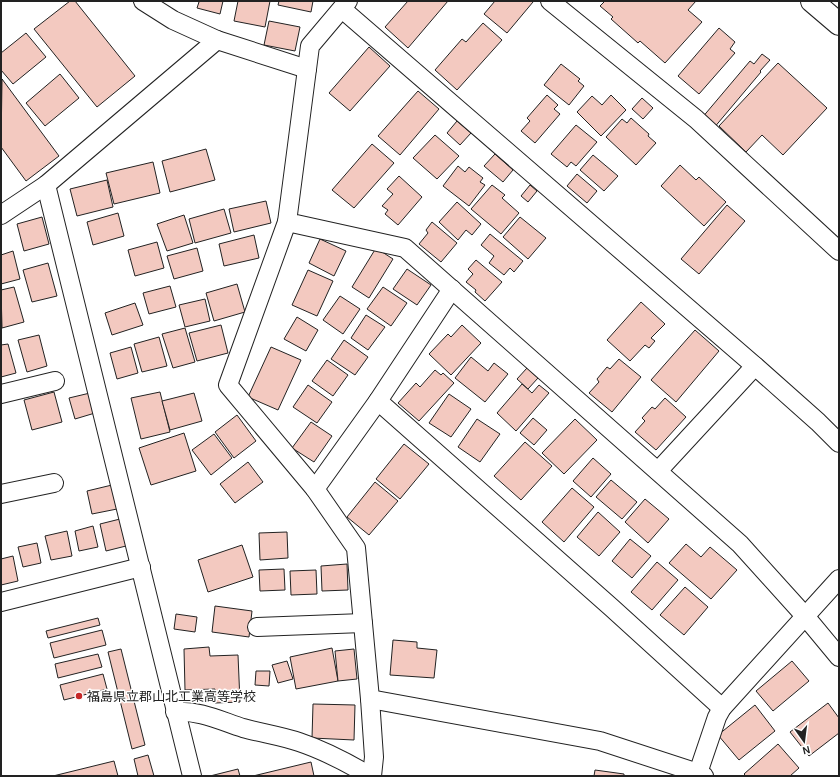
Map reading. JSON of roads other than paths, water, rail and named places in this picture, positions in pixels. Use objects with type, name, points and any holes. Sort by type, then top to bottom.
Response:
[{"type":"street","points":[[143,1],[173,20],[218,40],[307,69]]},
{"type":"street","points":[[550,1],[696,118],[839,251]]},
{"type":"street","points":[[812,1],[839,24]]},
{"type":"street","points":[[175,712],[186,711],[200,714],[298,742],[357,768],[371,776],[374,757],[356,548],[315,489],[228,384],[287,222],[310,46],[345,5],[818,422],[839,444]]},
{"type":"street","points":[[1,215],[46,185],[218,40]]},
{"type":"street","points":[[46,185],[192,776]]},
{"type":"street","points":[[287,222],[405,248],[740,544],[805,616],[839,657]]},
{"type":"street","points":[[315,489],[378,401],[452,289]]},
{"type":"street","points":[[658,471],[754,366]]},
{"type":"street","points":[[1,394],[55,381]]},
{"type":"street","points":[[378,401],[612,608],[722,708]]},
{"type":"street","points":[[1,494],[54,483]]},
{"type":"street","points":[[1,602],[141,567]]},
{"type":"street","points":[[370,699],[600,741],[701,774],[717,717],[722,708],[839,579]]},
{"type":"street","points":[[257,627],[363,623]]},
{"type":"place","name":"福島県立郡山北工業高等学校","points":[[79,696]]}]
